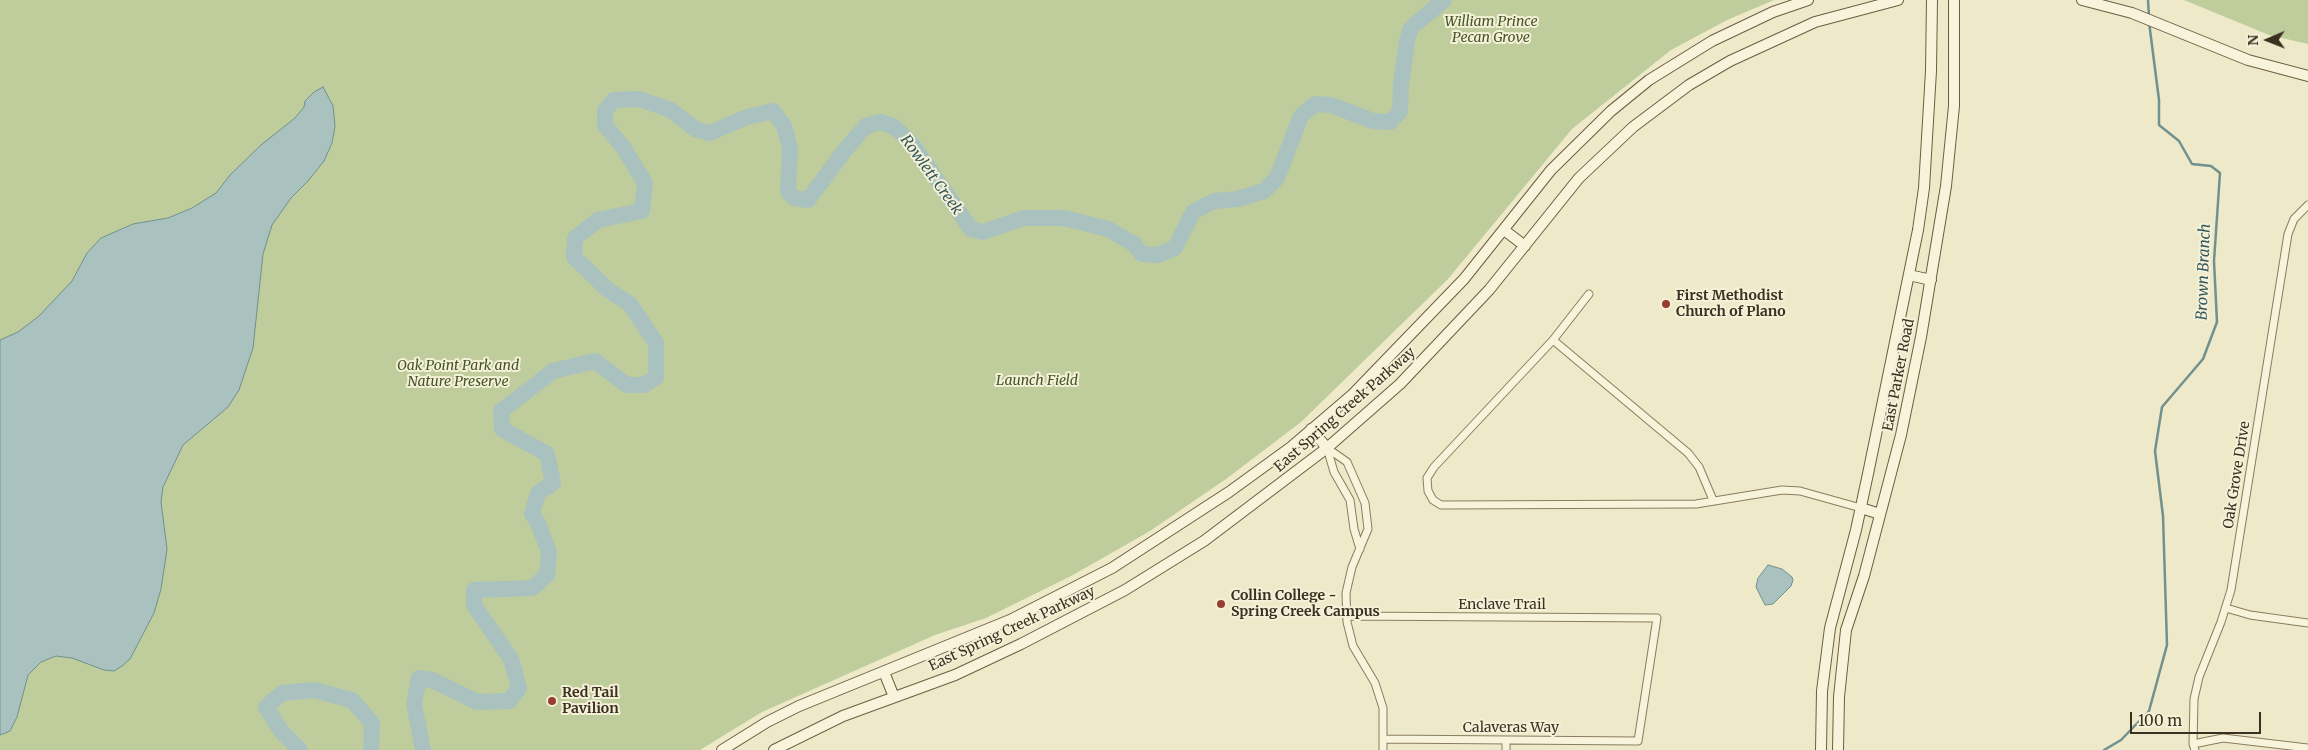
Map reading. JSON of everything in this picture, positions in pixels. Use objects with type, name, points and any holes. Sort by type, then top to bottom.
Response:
[{"type":"main road","name":"East Spring Creek Parkway","points":[[722,750],[767,722],[799,706],[1010,620],[1122,563],[1229,492],[1312,429],[1353,394],[1430,316],[1504,230],[1551,170],[1611,111],[1649,80],[1712,41],[1773,12],[1808,0]]},
{"type":"main road","name":"East Spring Creek Parkway","points":[[774,750],[843,716],[964,671],[1083,613],[1204,542],[1327,448],[1425,360],[1490,290],[1580,178],[1633,127],[1689,85],[1730,61],[1815,22],[1898,0]]},
{"type":"main road","name":"East Parker Road","points":[[1821,750],[1823,684],[1830,628],[1861,508],[1909,274],[1924,188],[1931,71],[1932,0]]},
{"type":"main road","name":"East Parker Road","points":[[1838,750],[1840,685],[1846,630],[1864,576],[1901,435],[1921,337],[1946,186],[1955,73],[1954,0]]},
{"type":"main road","points":[[2086,1],[2132,13],[2248,60],[2308,76]]},
{"type":"main road","points":[[1504,230],[1525,246]]},
{"type":"main road","points":[[1909,274],[1931,280]]},
{"type":"main road","points":[[1312,429],[1327,448]]},
{"type":"main road","points":[[1861,508],[1880,514]]},
{"type":"main road","points":[[1830,628],[1846,630]]},
{"type":"main road","points":[[884,672],[894,697]]},
{"type":"main road","points":[[1823,684],[1840,685]]},
{"type":"street","name":"Oak Grove Drive","points":[[2194,747],[2194,699],[2199,677],[2226,608],[2237,552],[2288,234],[2294,220],[2308,206]]},
{"type":"street","points":[[1589,294],[1553,340],[1434,467],[1428,478],[1428,491],[1433,500],[1441,505],[1696,504],[1782,490],[1800,491],[1861,508]]},
{"type":"street","points":[[1553,340],[1688,453],[1699,467],[1713,500]]},
{"type":"street","points":[[1327,448],[1334,472],[1350,500],[1354,529],[1360,549]]},
{"type":"street","points":[[1327,448],[1347,462],[1366,503],[1368,529],[1352,567],[1346,593],[1347,622],[1353,646],[1375,683],[1384,708],[1383,750]]},
{"type":"street","points":[[2226,608],[2260,617],[2308,623]]},
{"type":"street","name":"Enclave Trail","points":[[1347,616],[1657,618],[1638,741]]},
{"type":"street","points":[[2194,747],[2223,738],[2308,748]]},
{"type":"street","name":"Calaveras Way","points":[[1383,740],[1638,741]]},
{"type":"street","points":[[1506,740],[1506,750]]},
{"type":"green space","name":"Oak Point Park and Nature Preserve","points":[[0,0],[1774,0],[1727,20],[1671,50],[1572,129],[1448,279],[1301,422],[1226,479],[1150,531],[1073,575],[986,618],[935,635],[762,712],[700,750],[0,750]]},
{"type":"green space","points":[[2184,0],[2308,0],[2308,44],[2269,35]]},
{"type":"water","points":[[323,87],[333,106],[335,126],[332,143],[324,161],[291,198],[272,225],[263,254],[253,348],[239,390],[228,407],[183,445],[163,487],[161,502],[167,549],[161,589],[154,613],[130,659],[114,671],[104,670],[72,658],[56,656],[41,662],[28,675],[17,717],[10,731],[0,735],[0,340],[18,332],[39,316],[72,281],[87,253],[101,238],[133,224],[168,218],[192,208],[216,193],[230,175],[261,145],[295,118],[304,107],[305,101],[314,92]]},
{"type":"water","points":[[1768,565],[1782,569],[1793,580],[1791,586],[1773,604],[1765,605],[1756,587],[1758,578]]},
{"type":"waterway","name":"Rowlett Creek","points":[[423,750],[414,704],[419,678],[432,680],[477,702],[509,701],[519,688],[511,659],[474,605],[474,590],[532,588],[547,575],[549,552],[538,523],[532,514],[538,493],[553,483],[547,454],[502,429],[501,411],[553,371],[595,361],[627,385],[644,385],[656,377],[656,343],[630,304],[608,290],[574,257],[575,238],[598,220],[642,211],[645,183],[623,147],[605,125],[605,111],[614,100],[639,99],[671,110],[695,129],[710,133],[747,117],[773,111],[784,126],[790,148],[788,191],[794,198],[808,200],[845,150],[866,126],[880,122],[893,126],[912,144],[971,229],[983,232],[1024,218],[1064,218],[1108,229],[1134,244],[1142,254],[1158,255],[1175,248],[1193,212],[1214,201],[1238,199],[1264,191],[1277,178],[1301,116],[1315,104],[1331,105],[1373,121],[1390,122],[1400,111],[1401,84],[1407,41],[1411,28],[1444,0]]},
{"type":"waterway","name":"Brown Branch","points":[[2148,0],[2149,17]]},
{"type":"waterway","name":"Brown Branch","points":[[2104,750],[2121,740],[2149,711],[2167,645],[2163,516],[2155,451],[2162,407],[2203,359],[2217,322],[2214,261],[2220,173],[2211,166],[2192,164],[2179,141],[2159,125],[2159,100],[2149,22]]},
{"type":"waterway","name":"Rowlett Creek","points":[[300,750],[281,731],[266,707],[282,693],[314,690],[352,700],[372,723],[371,750]]},
{"type":"place","name":"First Methodist Church of Plano","points":[[1666,304]]},
{"type":"place","name":"Collin College - Spring Creek Campus","points":[[1221,604]]},
{"type":"place","name":"Red Tail Pavilion","points":[[552,701]]},
{"type":"park label","name":"William Prince Pecan Grove","points":[[1491,30]]},
{"type":"park label","name":"Launch Field","points":[[1037,381]]}]
